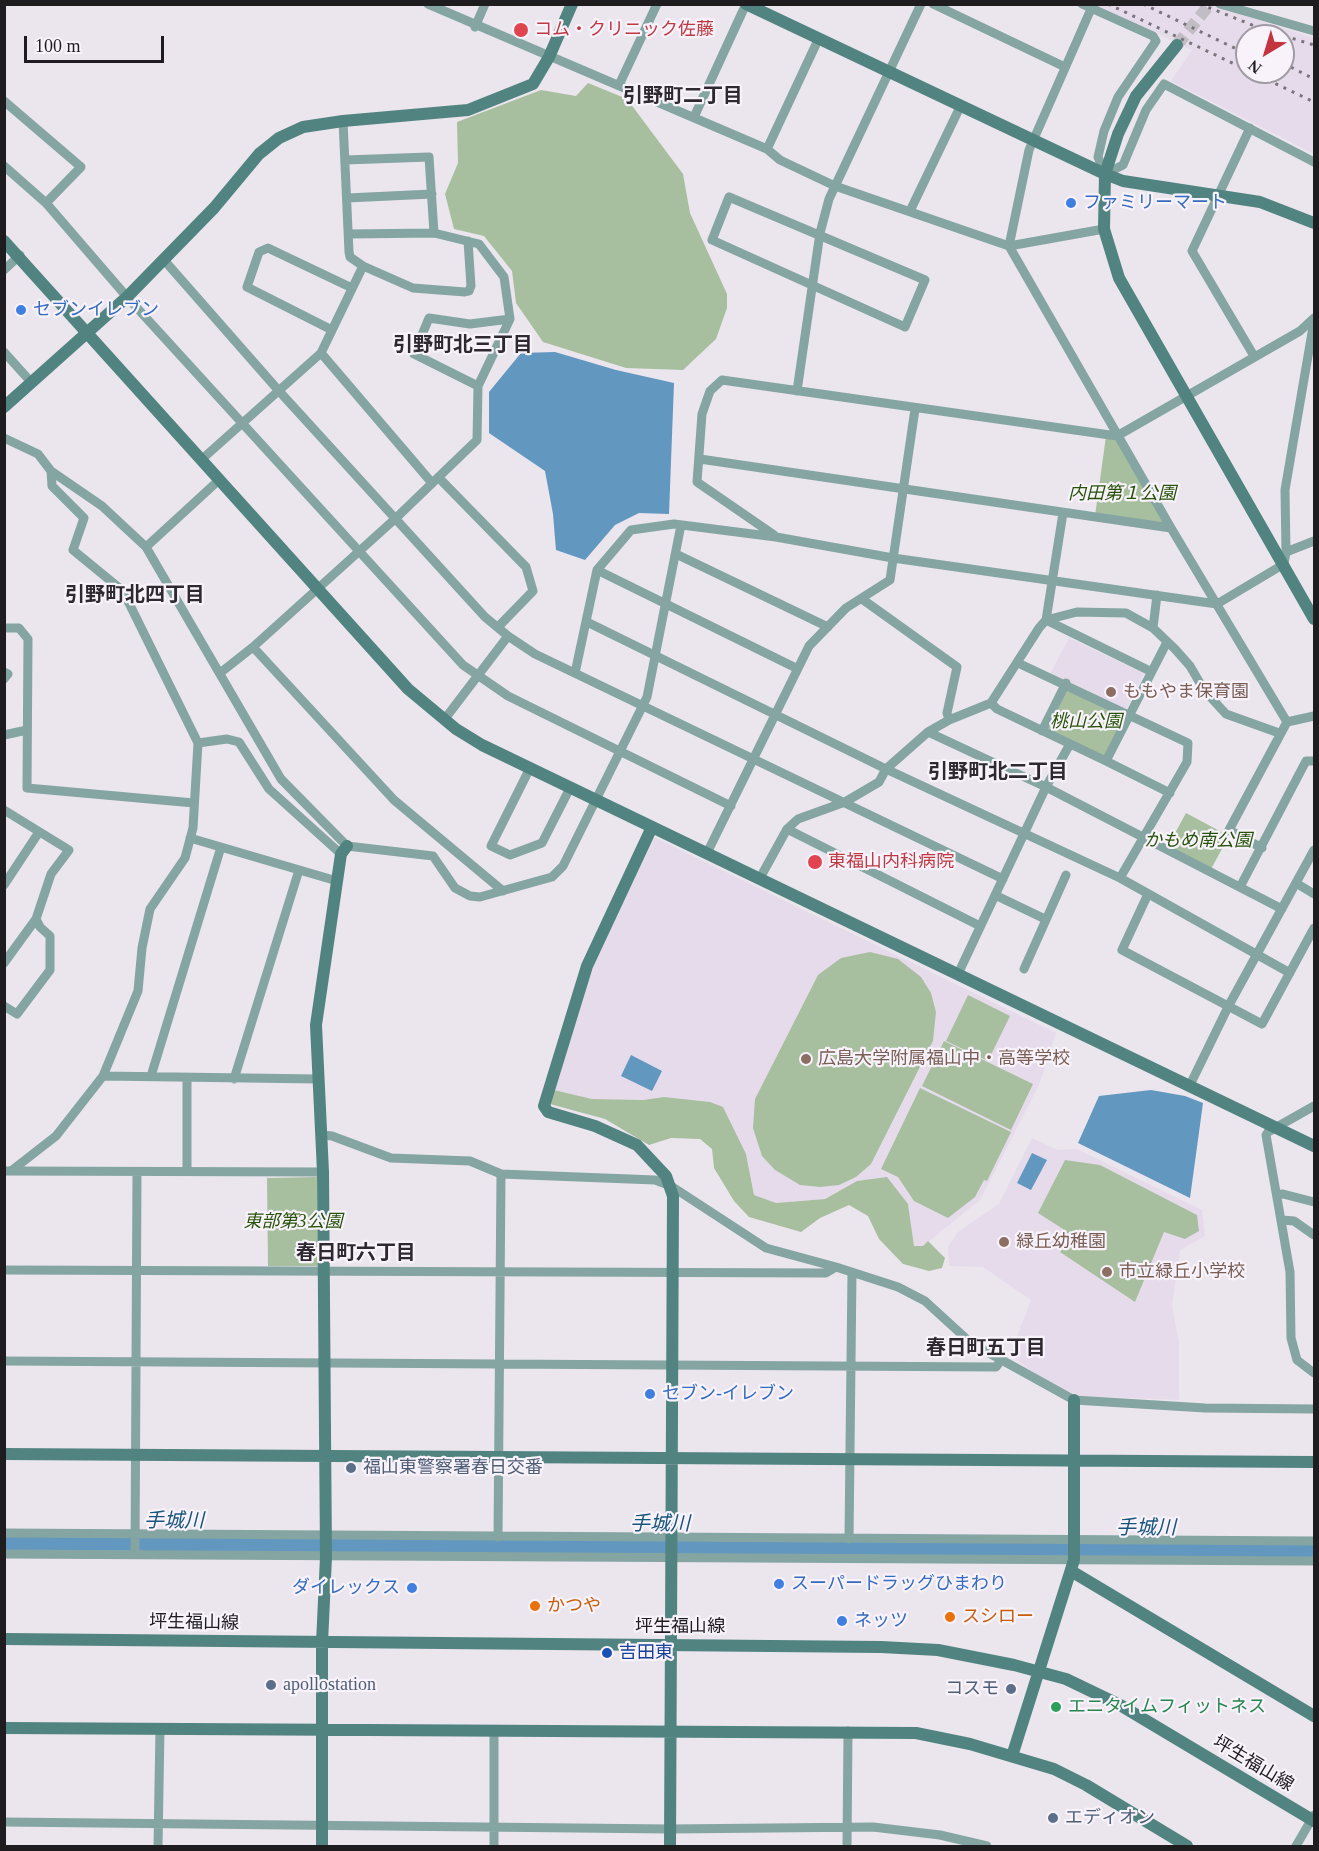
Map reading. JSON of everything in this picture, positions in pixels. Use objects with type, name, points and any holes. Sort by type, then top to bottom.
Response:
[{"type":"street","points":[[428,4],[475,27],[694,117],[767,150],[780,160],[835,186],[1009,246],[1104,229]]},
{"type":"street","points":[[475,27],[485,4]]},
{"type":"street","points":[[7,401],[127,297],[164,260],[259,154],[272,143],[303,127],[343,121],[468,110],[533,84],[549,57],[572,4]]},
{"type":"street","points":[[619,85],[657,4]]},
{"type":"street","points":[[694,117],[746,4],[888,74],[1123,181],[1219,193],[1260,202],[1314,222]]},
{"type":"street","points":[[797,391],[820,233],[835,186],[921,4]]},
{"type":"street","points":[[933,4],[1065,67]]},
{"type":"street","points":[[1082,4],[1153,36],[1155,41],[1118,98],[1104,131],[1098,157],[1105,174]]},
{"type":"street","points":[[1220,4],[1314,31]]},
{"type":"street","points":[[1091,9],[1032,141],[1009,246],[1171,528],[1287,722]]},
{"type":"street","points":[[767,150],[818,40]]},
{"type":"street","points":[[1177,45],[1136,96],[1118,134],[1105,174],[1104,229],[1119,278],[1186,396],[1285,558],[1314,619]]},
{"type":"street","points":[[1105,174],[1124,165],[1146,110],[1164,84],[1314,162]]},
{"type":"street","points":[[4,101],[81,167],[46,204]]},
{"type":"street","points":[[910,211],[960,107]]},
{"type":"street","points":[[343,121],[350,257],[363,266],[413,288],[465,292],[469,291],[471,286],[468,241]]},
{"type":"street","points":[[1250,128],[1192,251],[1254,356]]},
{"type":"street","points":[[345,160],[429,157],[434,233]]},
{"type":"street","points":[[4,166],[46,204],[127,297],[448,650],[477,676],[508,696],[731,806]]},
{"type":"street","points":[[347,198],[432,194]]},
{"type":"street","points":[[729,197],[820,233],[925,280],[906,327],[814,285],[712,240],[729,197]]},
{"type":"street","points":[[220,673],[253,647],[396,518],[477,440],[478,386],[510,319],[504,277],[479,244],[434,233],[349,234]]},
{"type":"street","points":[[4,241],[20,255],[408,689],[444,720],[482,745],[1314,1146]]},
{"type":"street","points":[[332,330],[247,287],[259,252],[268,248],[352,288]]},
{"type":"street","points":[[4,270],[20,255]]},
{"type":"street","points":[[164,260],[279,391],[485,617],[508,636],[535,654],[1003,879]]},
{"type":"street","points":[[201,460],[321,353],[363,266]]},
{"type":"street","points":[[478,386],[414,354],[429,318],[470,324],[510,319]]},
{"type":"street","points":[[776,537],[702,488],[697,482],[702,414],[716,384],[722,380],[1118,436],[1300,331],[1314,319]]},
{"type":"street","points":[[1285,558],[1285,490],[1314,319]]},
{"type":"street","points":[[4,352],[31,382]]},
{"type":"street","points":[[321,353],[436,481],[526,567],[533,591],[498,627]]},
{"type":"street","points":[[1304,379],[1314,379]]},
{"type":"street","points":[[707,853],[774,712],[809,646],[846,608],[890,580],[915,409]]},
{"type":"street","points":[[4,438],[38,454],[51,471],[102,507],[146,547],[280,779],[344,850]]},
{"type":"street","points":[[700,459],[1171,528]]},
{"type":"street","points":[[8,1171],[56,1136],[103,1076],[138,991],[142,948],[150,909],[185,858],[190,838],[198,743],[123,591],[73,550],[84,518],[52,486],[51,471]]},
{"type":"street","points":[[146,547],[219,480]]},
{"type":"street","points":[[1046,620],[1063,513]]},
{"type":"street","points":[[575,673],[597,570],[631,530],[681,525],[776,537],[893,558],[1217,604],[1314,541]]},
{"type":"street","points":[[198,743],[227,739],[239,742],[269,789],[344,850],[433,856],[449,881],[462,894],[480,897],[559,873],[644,705],[681,525]]},
{"type":"street","points":[[676,555],[828,627]]},
{"type":"street","points":[[597,570],[796,668]]},
{"type":"street","points":[[1153,628],[1157,595]]},
{"type":"street","points":[[862,599],[957,667],[947,713],[948,720]]},
{"type":"street","points":[[759,878],[787,829],[798,819],[845,802],[879,782],[886,769],[928,732],[948,720],[991,703],[1038,628],[1046,620],[1077,612],[1126,613],[1153,628],[1167,642],[1190,666],[1204,690],[1226,714],[1279,733]]},
{"type":"street","points":[[1046,620],[1150,671]]},
{"type":"street","points":[[587,622],[886,769],[1120,878],[1290,973]]},
{"type":"street","points":[[4,628],[19,628],[28,639],[27,789],[194,802]]},
{"type":"street","points":[[444,720],[508,636]]},
{"type":"street","points":[[1106,761],[1150,671],[1167,642]]},
{"type":"street","points":[[253,647],[394,800],[503,891]]},
{"type":"street","points":[[1018,663],[1066,683],[1188,743],[1187,762],[1120,878]]},
{"type":"street","points":[[4,672],[8,674],[4,679]]},
{"type":"street","points":[[1042,731],[1066,683]]},
{"type":"street","points":[[991,703],[997,709],[1170,793]]},
{"type":"street","points":[[1262,848],[1229,830],[1279,733],[1287,722],[1314,716]]},
{"type":"street","points":[[4,735],[27,730]]},
{"type":"street","points":[[928,732],[1046,787],[1282,909]]},
{"type":"street","points":[[958,974],[1046,787],[1070,744]]},
{"type":"street","points":[[1240,887],[1306,761],[1314,761]]},
{"type":"street","points":[[530,768],[491,846],[510,855],[542,843],[570,788]]},
{"type":"street","points":[[4,963],[36,919],[51,874],[69,850],[5,812]]},
{"type":"street","points":[[652,827],[587,966],[544,1106],[548,1112],[596,1126],[637,1145],[666,1176],[671,1186],[670,1846]]},
{"type":"street","points":[[787,829],[980,926]]},
{"type":"street","points":[[4,885],[39,832]]},
{"type":"street","points":[[190,838],[337,881]]},
{"type":"street","points":[[151,1076],[221,847]]},
{"type":"street","points":[[322,1846],[322,1642],[326,1555],[324,1271],[323,1135],[316,1025],[337,881],[344,850]]},
{"type":"street","points":[[1189,1087],[1229,1005],[1314,850]]},
{"type":"street","points":[[234,1079],[299,870]]},
{"type":"street","points":[[1024,969],[1066,874]]},
{"type":"street","points":[[1296,883],[1314,894]]},
{"type":"street","points":[[1148,894],[1122,950],[1262,1024],[1314,928]]},
{"type":"street","points":[[995,895],[1045,919]]},
{"type":"street","points":[[4,1006],[17,1014],[50,970],[50,936],[40,927],[36,919]]},
{"type":"street","points":[[103,1076],[187,1079],[318,1079]]},
{"type":"street","points":[[187,1079],[187,1171]]},
{"type":"street","points":[[1314,1106],[1266,1135],[1290,1272],[1291,1338],[1297,1360],[1314,1373]]},
{"type":"street","points":[[323,1135],[332,1136],[391,1158],[470,1161],[501,1174],[633,1177],[655,1180],[671,1186],[766,1248],[898,1287],[925,1301],[939,1312],[959,1334],[1074,1400],[1205,1408],[1314,1409]]},
{"type":"street","points":[[8,1171],[323,1172]]},
{"type":"street","points":[[135,1553],[137,1172]]},
{"type":"street","points":[[498,1537],[501,1174]]},
{"type":"street","points":[[1277,1195],[1283,1194],[1314,1202]]},
{"type":"street","points":[[1282,1220],[1294,1221],[1314,1235]]},
{"type":"street","points":[[4,1270],[826,1273],[836,1268]]},
{"type":"street","points":[[849,1539],[852,1272]]},
{"type":"street","points":[[4,1361],[996,1367],[1002,1359]]},
{"type":"street","points":[[1012,1756],[1074,1555],[1074,1400]]},
{"type":"street","points":[[4,1454],[499,1459],[1314,1462]]},
{"type":"street","points":[[4,1533],[325,1538],[498,1537],[670,1549],[849,1539],[1074,1555],[1314,1541]]},
{"type":"street","points":[[4,1554],[326,1555],[670,1549],[1074,1555],[1314,1562]]},
{"type":"street","points":[[1074,1555],[1314,1716]]},
{"type":"street","name":"坪生福山線","points":[[4,1639],[917,1648],[1066,1679],[1120,1705],[1314,1818]]},
{"type":"street","points":[[4,1728],[916,1733],[1012,1756],[1054,1769],[1086,1785],[1187,1846]]},
{"type":"street","points":[[158,1846],[160,1728]]},
{"type":"street","points":[[494,1731],[494,1846]]},
{"type":"street","points":[[847,1846],[848,1731]]},
{"type":"street","points":[[1296,1846],[1314,1818]]},
{"type":"street","points":[[4,1822],[158,1821],[670,1829],[873,1827],[940,1835],[987,1846]]},
{"type":"shaded area","points":[[1096,5],[1211,5],[1270,24],[1235,24],[1235,84],[1295,84],[1295,32],[1314,38],[1314,154],[1171,81],[1192,50]]},
{"type":"shaded area","name":"ももやま保育園","points":[[1069,638],[1144,673],[1126,710],[1050,674]]},
{"type":"shaded area","name":"広島大学附属福山中・高等学校","points":[[654,837],[1056,1033],[1039,1085],[980,1200],[923,1246],[914,1246],[908,1204],[857,1181],[825,1199],[776,1203],[754,1195],[746,1154],[664,1097],[643,1100],[592,1099],[554,1090],[593,966]]},
{"type":"shaded area","name":"市立緑丘小学校","points":[[1032,1138],[1058,1150],[1077,1149],[1202,1210],[1205,1236],[1180,1250],[1172,1306],[1179,1342],[1179,1400],[1080,1396],[1035,1374],[1010,1354],[1031,1300],[983,1267],[949,1266],[948,1247],[958,1232],[999,1204]]},
{"type":"green space","points":[[588,83],[627,99],[683,174],[690,213],[727,294],[727,308],[716,339],[683,370],[626,368],[543,342],[516,303],[512,271],[484,236],[454,229],[445,194],[458,163],[457,122],[541,90],[576,96]]},
{"type":"green space","name":"内田第１公園","points":[[1106,436],[1116,437],[1168,526],[1095,516]]},
{"type":"green space","name":"桃山公園","points":[[1067,685],[1128,714],[1105,760],[1043,730]]},
{"type":"green space","name":"かもめ南公園","points":[[1186,813],[1229,836],[1211,869],[1168,846]]},
{"type":"green space","points":[[870,952],[898,959],[921,977],[931,993],[936,1012],[933,1041],[871,1164],[856,1177],[839,1185],[820,1187],[800,1185],[775,1170],[762,1156],[753,1128],[755,1099],[818,975],[841,958]]},
{"type":"green space","points":[[968,995],[1010,1016],[988,1061],[946,1041]]},
{"type":"green space","points":[[944,1041],[1033,1084],[1011,1130],[922,1086]]},
{"type":"green space","points":[[920,1088],[1011,1132],[987,1181],[984,1180],[975,1197],[948,1218],[914,1201],[898,1177],[881,1169]]},
{"type":"green space","points":[[554,1090],[592,1099],[643,1100],[664,1097],[710,1102],[723,1107],[746,1154],[754,1195],[776,1203],[825,1199],[857,1181],[887,1177],[908,1204],[914,1246],[923,1246],[928,1241],[945,1258],[942,1268],[929,1271],[903,1264],[879,1239],[868,1216],[849,1205],[820,1218],[801,1232],[749,1217],[734,1201],[714,1168],[712,1149],[700,1139],[671,1138],[649,1145],[605,1119],[550,1104]]},
{"type":"green space","points":[[1065,1160],[1100,1165],[1197,1215],[1199,1231],[1185,1239],[1164,1232],[1135,1302],[1060,1252],[1066,1244],[1063,1229],[1038,1213]]},
{"type":"green space","name":"東部第3公園","points":[[317,1177],[318,1266],[268,1266],[267,1178]]},
{"type":"water","points":[[555,352],[616,370],[674,383],[669,514],[639,513],[615,525],[585,560],[556,550],[553,514],[545,471],[489,433],[489,392],[521,353]]},
{"type":"water","points":[[631,1055],[662,1071],[652,1091],[621,1076]]},
{"type":"water","points":[[1151,1090],[1185,1096],[1203,1103],[1190,1198],[1078,1143],[1099,1096]]},
{"type":"water","points":[[1032,1153],[1047,1160],[1031,1190],[1017,1183]]},
{"type":"waterway","name":"手城川","points":[[4,1542],[1314,1551]]},
{"type":"tunnel","points":[[1177,45],[1210,4]]},
{"type":"railway","points":[[1108,4],[1235,64]]},
{"type":"railway","points":[[1143,4],[1235,48]]},
{"type":"railway","points":[[1200,4],[1262,29],[1314,45]]},
{"type":"railway","points":[[1295,69],[1314,79]]},
{"type":"railway","points":[[1276,84],[1314,102]]},
{"type":"place","name":"コム・クリニック佐藤","points":[[521,30]]},
{"type":"place","name":"ファミリーマート","points":[[1071,203]]},
{"type":"place","name":"セブンイレブン","points":[[21,310]]},
{"type":"place","name":"ももやま保育園","points":[[1111,692]]},
{"type":"place","name":"東福山内科病院","points":[[815,862]]},
{"type":"place","name":"広島大学附属福山中・高等学校","points":[[806,1059]]},
{"type":"place","name":"緑丘幼稚園","points":[[1004,1242]]},
{"type":"place","name":"市立緑丘小学校","points":[[1107,1272]]},
{"type":"place","name":"セブン-イレブン","points":[[650,1394]]},
{"type":"place","name":"福山東警察署春日交番","points":[[351,1468]]},
{"type":"place","name":"スーパードラッグひまわり","points":[[779,1584]]},
{"type":"place","name":"ダイレックス","points":[[412,1588]]},
{"type":"place","name":"かつや","points":[[535,1606]]},
{"type":"place","name":"スシロー","points":[[950,1617]]},
{"type":"place","name":"ネッツ","points":[[842,1621]]},
{"type":"place","name":"吉田東","points":[[607,1653]]},
{"type":"place","name":"apollostation","points":[[271,1685]]},
{"type":"place","name":"コスモ","points":[[1011,1689]]},
{"type":"place","name":"エニタイムフィットネス","points":[[1056,1707]]},
{"type":"place","name":"エディオン","points":[[1053,1818]]},
{"type":"district","name":"引野町二丁目","points":[[683,97]]},
{"type":"district","name":"引野町北三丁目","points":[[463,346]]},
{"type":"district","name":"引野町北四丁目","points":[[135,596]]},
{"type":"district","name":"引野町北二丁目","points":[[998,773]]},
{"type":"district","name":"春日町六丁目","points":[[356,1254]]},
{"type":"district","name":"春日町五丁目","points":[[986,1349]]}]
